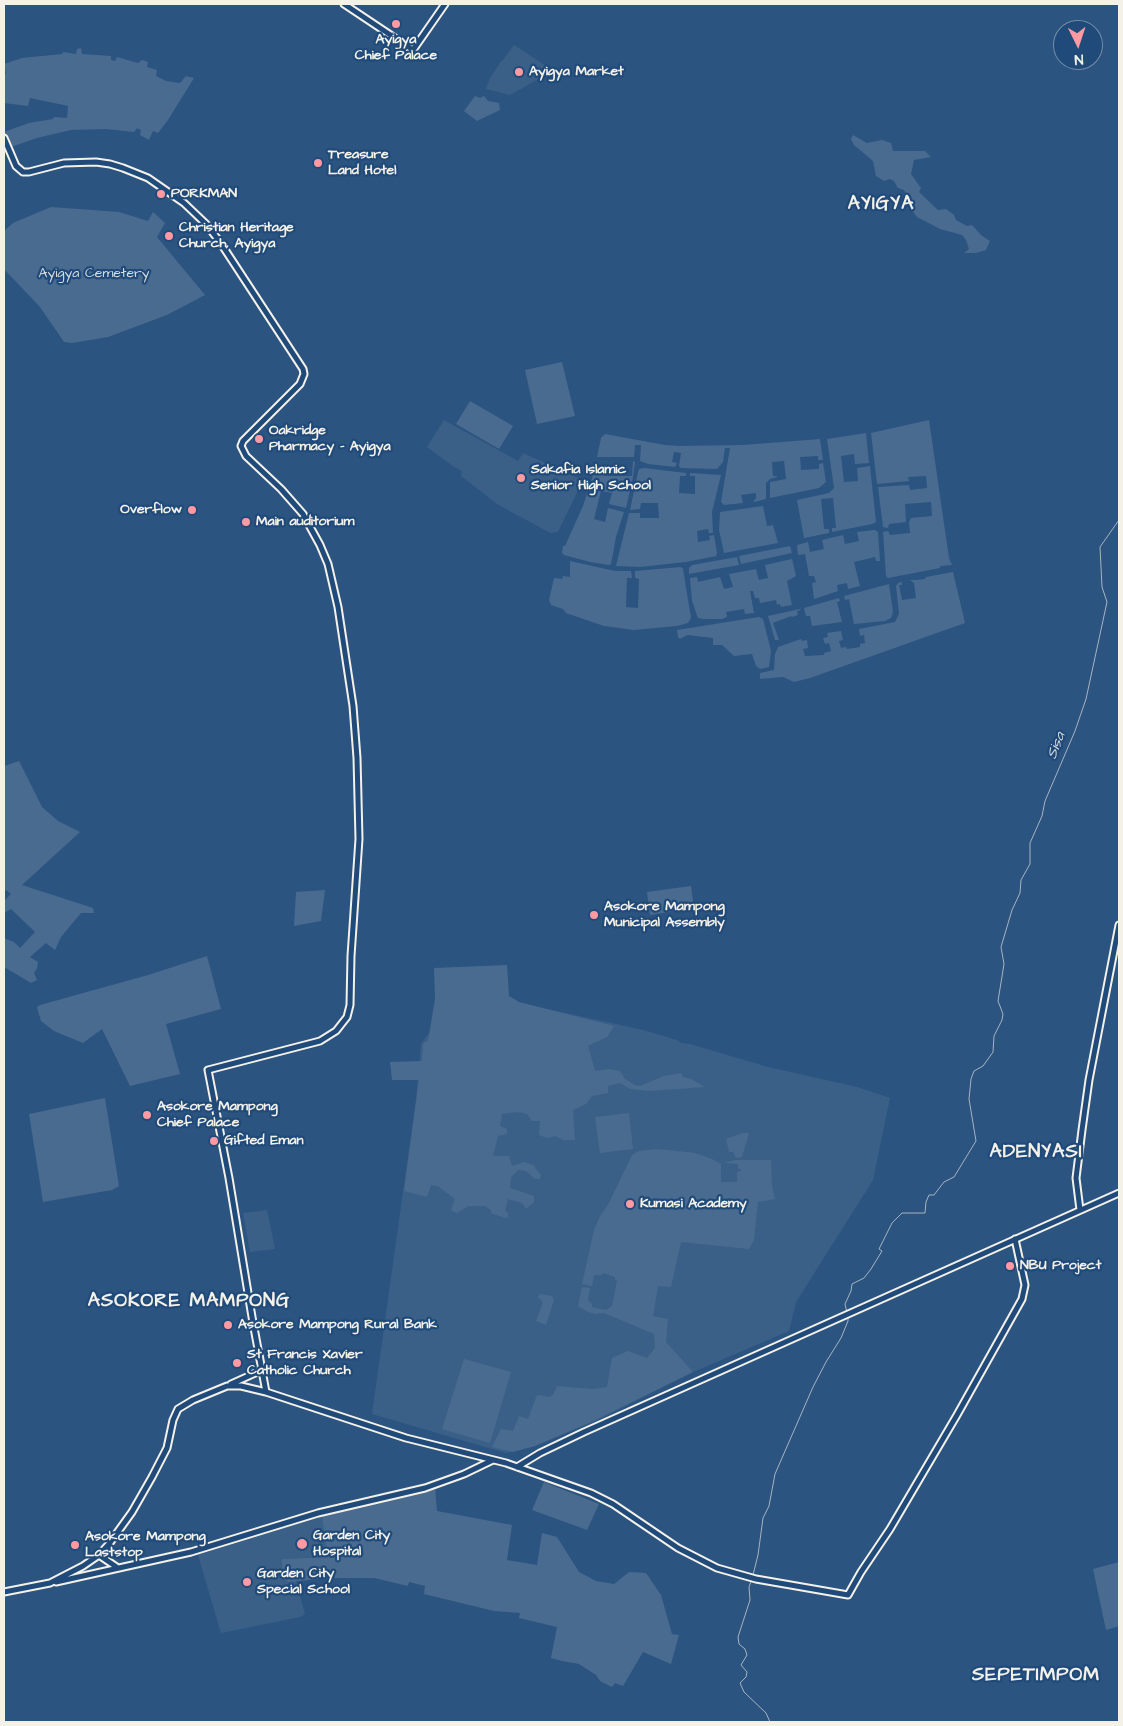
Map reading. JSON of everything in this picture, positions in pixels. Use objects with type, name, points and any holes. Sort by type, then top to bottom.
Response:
[{"type":"street","points":[[344,4],[413,50],[445,4]]},
{"type":"street","points":[[4,138],[16,166],[23,172],[64,163],[96,162],[110,164],[148,178],[176,197],[195,213],[217,237],[303,369],[304,374],[300,384],[243,441],[241,446],[246,456],[281,489],[303,514],[328,564],[338,607],[353,706],[357,758],[359,839],[350,1004],[347,1017],[336,1031],[320,1041],[208,1070],[229,1178],[266,1392]]},
{"type":"street","points":[[1080,1210],[1076,1178],[1083,1122],[1089,1080],[1119,925]]},
{"type":"street","points":[[517,1467],[540,1452],[1119,1193]]},
{"type":"street","points":[[227,1386],[241,1386],[266,1392],[398,1435],[517,1467],[606,1500],[648,1529],[717,1568],[756,1579],[848,1595],[960,1410],[1022,1299],[1025,1285],[1015,1239]]},
{"type":"street","points":[[50,1583],[83,1566],[109,1544],[132,1512],[167,1448],[173,1420],[178,1409],[193,1400],[262,1370]]},
{"type":"street","points":[[4,1592],[191,1552],[318,1513],[425,1488],[464,1474],[493,1460]]},
{"type":"street","points":[[98,1554],[118,1568]]},
{"type":"shaded area","name":"Ayigya Market","points":[[514,45],[548,67],[542,77],[510,95],[486,89],[490,78]]},
{"type":"shaded area","name":"Sakafia Islamic Senior High School","points":[[444,420],[518,461],[523,453],[583,480],[558,532],[550,533],[497,504],[461,476],[462,471],[427,447]]},
{"type":"shaded area","name":"Kumasi Academy","points":[[511,1001],[643,1030],[677,1040],[681,1043],[768,1067],[857,1087],[890,1098],[873,1180],[796,1302],[789,1331],[691,1373],[596,1421],[535,1446],[506,1453],[372,1414],[416,1099],[421,1044],[431,1030]]},
{"type":"shaded area","points":[[267,1210],[275,1249],[250,1252],[243,1213]]},
{"type":"shaded area","name":"Garden City Special School","points":[[322,1516],[327,1557],[282,1559],[289,1582],[296,1581],[305,1614],[300,1617],[221,1633],[198,1555]]},
{"type":"green space","points":[[81,48],[82,54],[111,56],[111,60],[115,61],[117,57],[138,63],[142,60],[148,62],[147,67],[157,70],[156,76],[166,81],[180,83],[186,76],[194,78],[168,120],[158,133],[153,131],[149,140],[140,135],[141,130],[137,128],[134,132],[106,129],[71,130],[37,138],[11,147],[4,132],[29,123],[53,119],[54,117],[67,118],[68,106],[30,98],[28,106],[4,103],[4,75],[6,74],[4,64],[22,58],[62,54],[63,52],[76,54],[77,49]]},
{"type":"green space","points":[[475,96],[480,98],[484,96],[488,101],[499,103],[500,110],[477,121],[464,111]]},
{"type":"green space","points":[[853,135],[867,143],[882,140],[891,143],[893,151],[925,151],[931,157],[914,160],[911,174],[921,188],[919,192],[938,210],[946,209],[954,215],[956,220],[967,226],[972,225],[990,241],[986,250],[976,253],[964,253],[969,249],[962,235],[940,229],[917,217],[911,209],[909,198],[904,190],[898,188],[894,181],[890,179],[884,181],[876,176],[873,161],[854,145],[851,139]]},
{"type":"green space","name":"Ayigya Cemetery","points":[[51,207],[119,212],[148,221],[153,212],[165,223],[157,237],[205,295],[167,315],[108,337],[72,343],[64,342],[40,307],[4,269],[4,231],[13,223]]},
{"type":"green space","points":[[562,362],[575,416],[537,424],[525,370]]},
{"type":"green space","points":[[470,401],[513,426],[499,449],[456,424]]},
{"type":"green space","points":[[929,420],[949,558],[952,565],[888,578],[886,576],[883,532],[888,531],[890,535],[910,533],[909,522],[911,518],[932,516],[931,502],[905,504],[906,522],[889,524],[888,528],[883,527],[878,487],[909,485],[910,490],[927,488],[926,476],[908,477],[909,481],[877,484],[871,433]]},
{"type":"green space","points":[[866,433],[869,463],[855,464],[854,454],[841,456],[844,482],[858,481],[857,468],[870,466],[876,522],[832,532],[832,528],[836,528],[833,498],[821,499],[824,529],[829,529],[829,533],[804,538],[797,500],[829,493],[834,488],[827,439]]},
{"type":"green space","points":[[605,434],[679,446],[743,445],[820,439],[823,460],[818,460],[818,456],[800,457],[801,470],[819,469],[819,464],[823,463],[826,482],[819,488],[770,498],[770,482],[786,479],[784,461],[772,462],[773,476],[777,477],[770,479],[766,483],[766,499],[754,502],[756,493],[741,495],[743,503],[724,505],[721,502],[730,448],[725,448],[723,462],[717,469],[681,468],[679,466],[681,453],[674,452],[672,462],[677,463],[675,467],[648,464],[640,461],[641,445],[635,445],[634,457],[597,457],[601,438]]},
{"type":"green space","points":[[633,461],[635,462],[633,477],[626,508],[609,504],[612,493],[601,491],[594,519],[605,522],[608,508],[624,512],[616,537],[611,564],[590,562],[564,555],[562,553],[563,546],[565,546],[583,506],[594,472],[600,472],[606,476],[632,476]]},
{"type":"green space","points":[[639,469],[686,473],[686,476],[680,476],[679,493],[695,494],[695,476],[690,476],[690,473],[721,475],[712,512],[713,533],[709,533],[708,529],[697,531],[698,542],[710,540],[709,536],[714,535],[716,556],[686,562],[640,567],[616,566],[629,513],[640,513],[640,518],[659,518],[658,503],[641,503],[640,509],[630,510]]},
{"type":"green space","points":[[763,506],[767,526],[773,525],[778,543],[724,553],[719,530],[720,512]]},
{"type":"green space","points":[[875,530],[878,532],[880,561],[876,561],[875,557],[854,562],[860,586],[848,589],[847,583],[837,585],[838,591],[814,599],[812,583],[816,582],[814,576],[809,576],[805,554],[798,555],[797,545],[808,542],[810,552],[824,549],[822,540],[843,535],[845,544],[859,541],[857,532]]},
{"type":"green space","points":[[790,546],[792,553],[741,564],[739,556]]},
{"type":"green space","points":[[737,557],[739,565],[689,574],[689,568],[692,565]]},
{"type":"green space","points":[[792,559],[796,576],[787,581],[792,605],[781,607],[780,604],[777,605],[776,600],[760,603],[759,598],[755,598],[753,591],[750,591],[754,613],[745,614],[744,609],[726,612],[727,617],[722,619],[698,618],[692,601],[690,578],[697,577],[698,582],[720,577],[724,589],[733,587],[729,574],[756,569],[759,580],[768,578],[765,565]]},
{"type":"green space","points":[[570,561],[615,571],[631,571],[632,578],[627,578],[626,607],[638,608],[639,579],[635,578],[635,571],[681,567],[683,569],[691,618],[688,623],[677,626],[634,630],[604,626],[566,613],[563,609],[551,605],[549,600],[554,578],[570,577]]},
{"type":"green space","points":[[953,572],[965,623],[810,678],[794,682],[783,677],[760,679],[760,673],[774,670],[775,654],[778,647],[801,639],[802,641],[807,640],[808,648],[803,649],[805,656],[824,655],[824,653],[831,651],[829,643],[825,644],[823,638],[828,637],[827,633],[841,631],[843,640],[839,641],[841,648],[860,647],[860,644],[865,643],[864,635],[860,636],[859,629],[895,622],[899,614],[896,586],[898,583],[902,582],[902,585],[899,585],[902,600],[916,598],[914,583],[910,580],[925,579],[926,577]]},
{"type":"green space","points":[[889,584],[893,612],[891,618],[885,621],[854,624],[849,599],[845,600],[844,596]]},
{"type":"green space","points":[[839,598],[840,601],[837,602],[842,622],[812,626],[810,616],[806,616],[804,608]]},
{"type":"green space","points":[[800,609],[797,611],[798,615],[773,623],[779,640],[775,640],[768,616]]},
{"type":"green space","points":[[759,617],[763,619],[771,651],[769,667],[760,669],[756,666],[752,654],[734,656],[722,645],[713,645],[713,638],[687,635],[680,639],[678,637],[677,630]]},
{"type":"green space","points":[[19,761],[42,807],[58,821],[80,832],[22,885],[93,908],[94,913],[81,913],[61,937],[55,950],[46,943],[30,957],[38,962],[34,973],[37,980],[31,983],[4,967],[4,938],[14,942],[20,948],[35,932],[11,909],[4,913],[4,901],[11,894],[6,890],[4,892],[4,766]]},
{"type":"green space","points":[[691,886],[694,908],[650,915],[647,892]]},
{"type":"green space","points":[[325,890],[321,921],[294,926],[296,892]]},
{"type":"green space","points":[[207,956],[221,1009],[166,1024],[180,1074],[130,1086],[102,1029],[83,1043],[54,1031],[41,1021],[37,1007],[40,1005],[148,975]]},
{"type":"green space","points":[[507,965],[509,996],[519,1002],[614,1026],[607,1037],[588,1046],[595,1071],[609,1069],[620,1071],[625,1079],[640,1086],[664,1076],[681,1073],[683,1077],[705,1087],[650,1091],[630,1089],[620,1083],[608,1086],[608,1093],[592,1096],[586,1104],[573,1110],[575,1140],[564,1140],[555,1136],[547,1138],[539,1135],[540,1121],[532,1121],[527,1114],[517,1112],[502,1114],[500,1126],[507,1129],[507,1134],[498,1136],[493,1156],[509,1156],[512,1166],[524,1162],[533,1165],[541,1175],[540,1179],[535,1179],[526,1171],[518,1170],[511,1177],[510,1188],[534,1196],[534,1202],[526,1209],[522,1203],[508,1199],[505,1210],[508,1213],[508,1217],[505,1218],[491,1213],[491,1210],[485,1206],[469,1206],[457,1213],[451,1210],[455,1199],[438,1186],[431,1185],[427,1197],[404,1191],[419,1080],[392,1080],[390,1062],[422,1061],[423,1045],[428,1041],[435,999],[434,968]]},
{"type":"green space","points":[[105,1098],[119,1186],[112,1190],[43,1202],[29,1114]]},
{"type":"green space","points":[[629,1113],[633,1149],[600,1153],[595,1117]]},
{"type":"green space","points":[[743,1133],[749,1133],[742,1157],[736,1158],[733,1152],[729,1152],[726,1139]]},
{"type":"green space","points":[[658,1149],[695,1153],[712,1159],[721,1164],[721,1182],[737,1182],[737,1172],[741,1171],[741,1169],[738,1169],[738,1164],[726,1162],[736,1160],[771,1160],[772,1186],[775,1199],[758,1202],[754,1240],[749,1249],[681,1242],[671,1287],[658,1286],[653,1316],[668,1319],[666,1342],[693,1372],[595,1420],[535,1446],[513,1452],[492,1447],[501,1429],[513,1431],[519,1416],[528,1419],[537,1395],[549,1397],[553,1395],[557,1386],[593,1389],[607,1387],[612,1358],[628,1351],[647,1358],[655,1348],[654,1334],[604,1313],[595,1314],[578,1306],[582,1287],[590,1288],[588,1300],[592,1307],[606,1310],[612,1306],[617,1280],[615,1280],[615,1277],[603,1273],[602,1275],[594,1275],[592,1286],[582,1284],[594,1230],[632,1155],[639,1151]]},
{"type":"green space","points":[[540,1294],[552,1296],[554,1300],[546,1325],[536,1321],[543,1302],[538,1297]]},
{"type":"green space","points":[[464,1359],[511,1372],[490,1443],[442,1429]]},
{"type":"green space","points":[[544,1482],[599,1504],[587,1530],[532,1510]]},
{"type":"green space","points":[[435,1487],[437,1511],[512,1525],[507,1560],[537,1565],[542,1533],[557,1537],[579,1572],[596,1581],[614,1584],[629,1572],[646,1573],[661,1595],[672,1634],[679,1635],[671,1664],[643,1652],[623,1686],[615,1683],[612,1687],[600,1681],[596,1675],[579,1664],[551,1658],[557,1627],[519,1618],[520,1613],[494,1611],[424,1594],[425,1586],[409,1582],[408,1586],[374,1578],[328,1578],[289,1582],[282,1578],[282,1559],[327,1557],[322,1516],[335,1511]]},
{"type":"green space","points":[[1119,1562],[1119,1626],[1106,1630],[1093,1569]]},
{"type":"waterway","name":"Sisa","points":[[847,1313],[845,1304],[852,1284],[864,1278],[871,1269],[882,1251],[879,1249],[892,1223],[902,1213],[925,1213],[929,1195],[934,1195],[944,1182],[954,1177],[976,1141],[969,1099],[971,1079],[974,1071],[983,1066],[993,1052],[994,1036],[1002,1020],[1003,1014],[998,1001],[1004,964],[1001,947],[1012,910],[1020,893],[1021,880],[1030,864],[1030,843],[1086,699],[1107,602],[1102,587],[1100,547],[1119,520]]},
{"type":"waterway","points":[[753,1575],[763,1518],[769,1506],[775,1474],[813,1387],[841,1338],[848,1317]]},
{"type":"waterway","points":[[752,1579],[749,1587],[750,1600],[738,1637],[739,1644],[745,1649],[747,1655],[741,1665],[747,1672],[746,1677],[740,1683],[744,1692],[766,1713],[770,1722]]},
{"type":"place","name":"Ayigya Chief Palace","points":[[396,24]]},
{"type":"place","name":"Ayigya Market","points":[[519,72]]},
{"type":"place","name":"Treasure Land Hotel","points":[[318,163]]},
{"type":"place","name":"PORKMAN","points":[[161,194]]},
{"type":"place","name":"Christian Heritage Church, Ayigya","points":[[169,236]]},
{"type":"place","name":"Oakridge Pharmacy - Ayigya","points":[[259,439]]},
{"type":"place","name":"Sakafia Islamic Senior High School","points":[[521,478]]},
{"type":"place","name":"Overflow","points":[[192,510]]},
{"type":"place","name":"Main auditorium","points":[[246,522]]},
{"type":"place","name":"Asokore Mampong Municipal Assembly","points":[[594,915]]},
{"type":"place","name":"Asokore Mampong Chief Palace","points":[[147,1115]]},
{"type":"place","name":"Gifted Eman","points":[[214,1141]]},
{"type":"place","name":"Kumasi Academy","points":[[630,1204]]},
{"type":"place","name":"NBU Project","points":[[1010,1266]]},
{"type":"place","name":"Asokore Mampong Rural Bank","points":[[228,1325]]},
{"type":"place","name":"St Francis Xavier Catholic Church","points":[[237,1363]]},
{"type":"place","name":"Garden City Hospital","points":[[302,1544]]},
{"type":"place","name":"Asokore Mampong Laststop","points":[[75,1545]]},
{"type":"place","name":"Garden City Special School","points":[[247,1582]]},
{"type":"district","name":"AYIGYA","points":[[881,205]]},
{"type":"district","name":"ADENYASI","points":[[1036,1153]]},
{"type":"district","name":"ASOKORE MAMPONG","points":[[189,1302]]},
{"type":"district","name":"SEPETIMPOM","points":[[1036,1676]]}]
